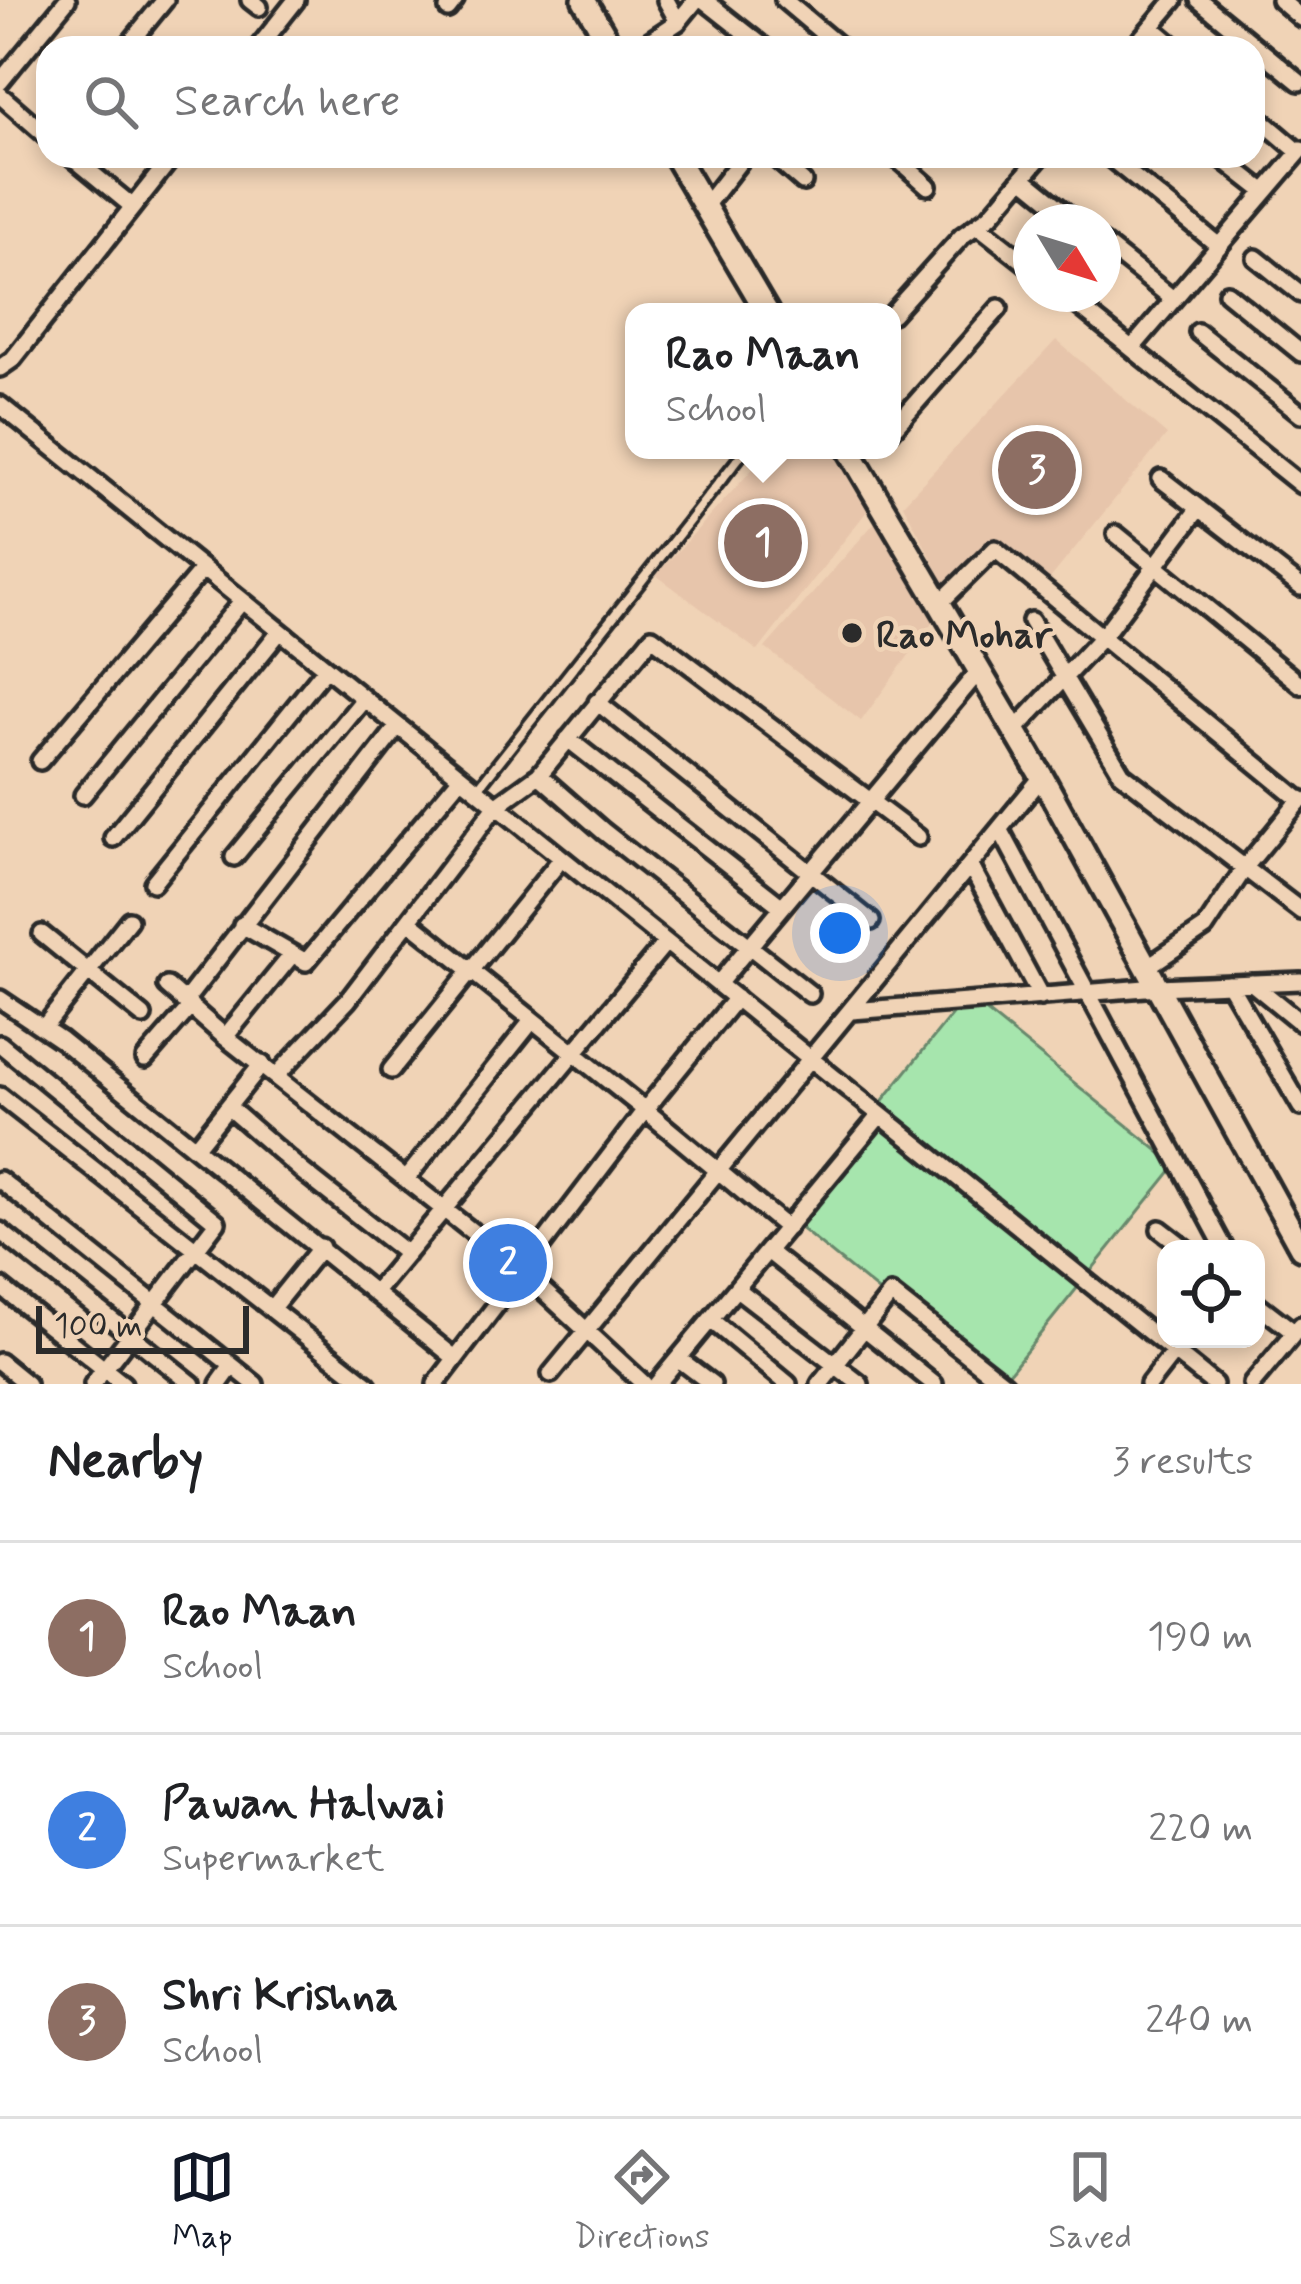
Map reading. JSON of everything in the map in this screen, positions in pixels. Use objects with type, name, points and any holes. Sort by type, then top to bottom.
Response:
[{"type":"street","points":[[38,36],[67,0]]},
{"type":"street","points":[[136,36],[164,0]]},
{"type":"street","points":[[268,36],[296,0]]},
{"type":"street","points":[[584,0],[605,36]]},
{"type":"street","points":[[666,0],[678,22]]},
{"type":"street","points":[[657,36],[700,0],[748,36]]},
{"type":"street","points":[[784,0],[827,36]]},
{"type":"street","points":[[1143,36],[1174,0]]},
{"type":"street","points":[[1199,0],[1243,36]]},
{"type":"street","points":[[1280,0],[1301,18]]},
{"type":"street","points":[[1151,27],[1162,36]]},
{"type":"street","points":[[0,82],[36,38]]},
{"type":"street","points":[[1265,54],[1299,82]]},
{"type":"street","points":[[0,95],[36,126]]},
{"type":"street","points":[[1132,348],[1298,159],[1265,125]]},
{"type":"street","points":[[86,168],[127,202]]},
{"type":"street","points":[[0,368],[13,359],[152,168]]},
{"type":"street","points":[[683,168],[762,303]]},
{"type":"street","points":[[705,206],[735,168]]},
{"type":"street","points":[[787,168],[803,182]]},
{"type":"street","points":[[908,168],[928,186]]},
{"type":"street","points":[[901,304],[962,236],[980,227],[1031,168]]},
{"type":"street","points":[[1123,168],[1219,246]]},
{"type":"street","points":[[1235,168],[1265,192]]},
{"type":"street","points":[[1023,178],[1055,204]]},
{"type":"street","points":[[980,227],[1013,253]]},
{"type":"street","points":[[1121,257],[1173,299]]},
{"type":"street","points":[[1256,258],[1301,294]]},
{"type":"street","points":[[1227,293],[1301,352]]},
{"type":"street","points":[[901,420],[999,308]]},
{"type":"street","points":[[1087,312],[1301,485]]},
{"type":"street","points":[[1198,332],[1301,414]]},
{"type":"street","points":[[0,405],[1214,1384]]},
{"type":"street","points":[[863,459],[1301,1248]]},
{"type":"street","points":[[1160,479],[1301,587]]},
{"type":"street","points":[[1014,731],[1103,636],[1199,508]]},
{"type":"street","points":[[1116,534],[1301,685]]},
{"type":"street","points":[[940,604],[995,549],[1301,800],[1246,866],[1205,928],[1147,967]]},
{"type":"street","points":[[40,761],[203,569]]},
{"type":"street","points":[[83,794],[242,601]]},
{"type":"street","points":[[1031,621],[1121,774],[1301,911]]},
{"type":"street","points":[[112,838],[280,631]]},
{"type":"street","points":[[278,1075],[348,1000],[496,806],[539,775],[652,637],[918,837]]},
{"type":"street","points":[[152,883],[326,668]]},
{"type":"street","points":[[718,984],[979,671]]},
{"type":"street","points":[[234,857],[364,699]]},
{"type":"street","points":[[597,702],[871,921]]},
{"type":"street","points":[[145,1059],[242,925],[398,726]]},
{"type":"street","points":[[568,739],[782,908]]},
{"type":"street","points":[[539,775],[810,994]]},
{"type":"street","points":[[242,925],[301,963],[310,959],[461,777]]},
{"type":"street","points":[[551,1374],[1042,777]]},
{"type":"street","points":[[1000,829],[1220,1240]]},
{"type":"street","points":[[391,1070],[562,859]]},
{"type":"street","points":[[970,865],[1041,997]]},
{"type":"street","points":[[44,1028],[129,920]]},
{"type":"street","points":[[409,921],[787,1228]]},
{"type":"street","points":[[42,934],[143,1016]]},
{"type":"street","points":[[375,1292],[666,942]]},
{"type":"street","points":[[225,1037],[291,956]]},
{"type":"street","points":[[852,1012],[1158,987],[1301,981]]},
{"type":"street","points":[[1252,983],[1301,1023]]},
{"type":"street","points":[[1229,984],[1299,1098]]},
{"type":"street","points":[[167,986],[521,1270],[644,1384]]},
{"type":"street","points":[[0,998],[321,1246],[455,1358]]},
{"type":"street","points":[[436,1384],[736,998]]},
{"type":"street","points":[[406,1179],[532,1022]]},
{"type":"street","points":[[0,1044],[216,1220],[196,1254],[93,1384]]},
{"type":"street","points":[[195,1148],[262,1064]]},
{"type":"street","points":[[0,1096],[367,1384]]},
{"type":"street","points":[[228,1107],[407,1254]]},
{"type":"street","points":[[657,1384],[880,1115]]},
{"type":"street","points":[[0,1180],[255,1384]]},
{"type":"street","points":[[1160,1229],[1174,1240]]},
{"type":"street","points":[[0,1231],[192,1384]]},
{"type":"street","points":[[271,1309],[321,1246]]},
{"type":"street","points":[[769,1252],[934,1384]]},
{"type":"street","points":[[0,1286],[123,1384]]},
{"type":"street","points":[[736,1289],[860,1384]]},
{"type":"street","points":[[820,1384],[891,1294],[1005,1384]]},
{"type":"street","points":[[1252,1384],[1298,1329],[1265,1309]]},
{"type":"street","points":[[711,1320],[788,1384]]},
{"type":"street","points":[[1149,1384],[1174,1352]]},
{"type":"street","points":[[679,1359],[712,1384]]},
{"type":"street","points":[[0,1362],[27,1384]]},
{"type":"street","points":[[219,1384],[232,1366]]},
{"type":"lane","points":[[477,790],[738,459]]},
{"type":"shaded area","points":[[1056,340],[1167,435],[1036,596],[995,554],[955,603],[903,504]]},
{"type":"shaded area","points":[[762,459],[837,459],[867,511],[758,651],[656,575]]},
{"type":"shaded area","name":"Rao Mohar","points":[[876,521],[936,618],[861,721],[765,648]]},
{"type":"green space","points":[[967,996],[1176,1165],[1000,1384],[993,1384],[788,1218]]},
{"type":"place","name":"Shri Krishna","points":[[1037,470]]},
{"type":"place","name":"Rao Maan","points":[[763,543]]},
{"type":"place","name":"Rao Mohar","points":[[852,633]]},
{"type":"place","name":"Pawan Halwai","points":[[508,1263]]}]
